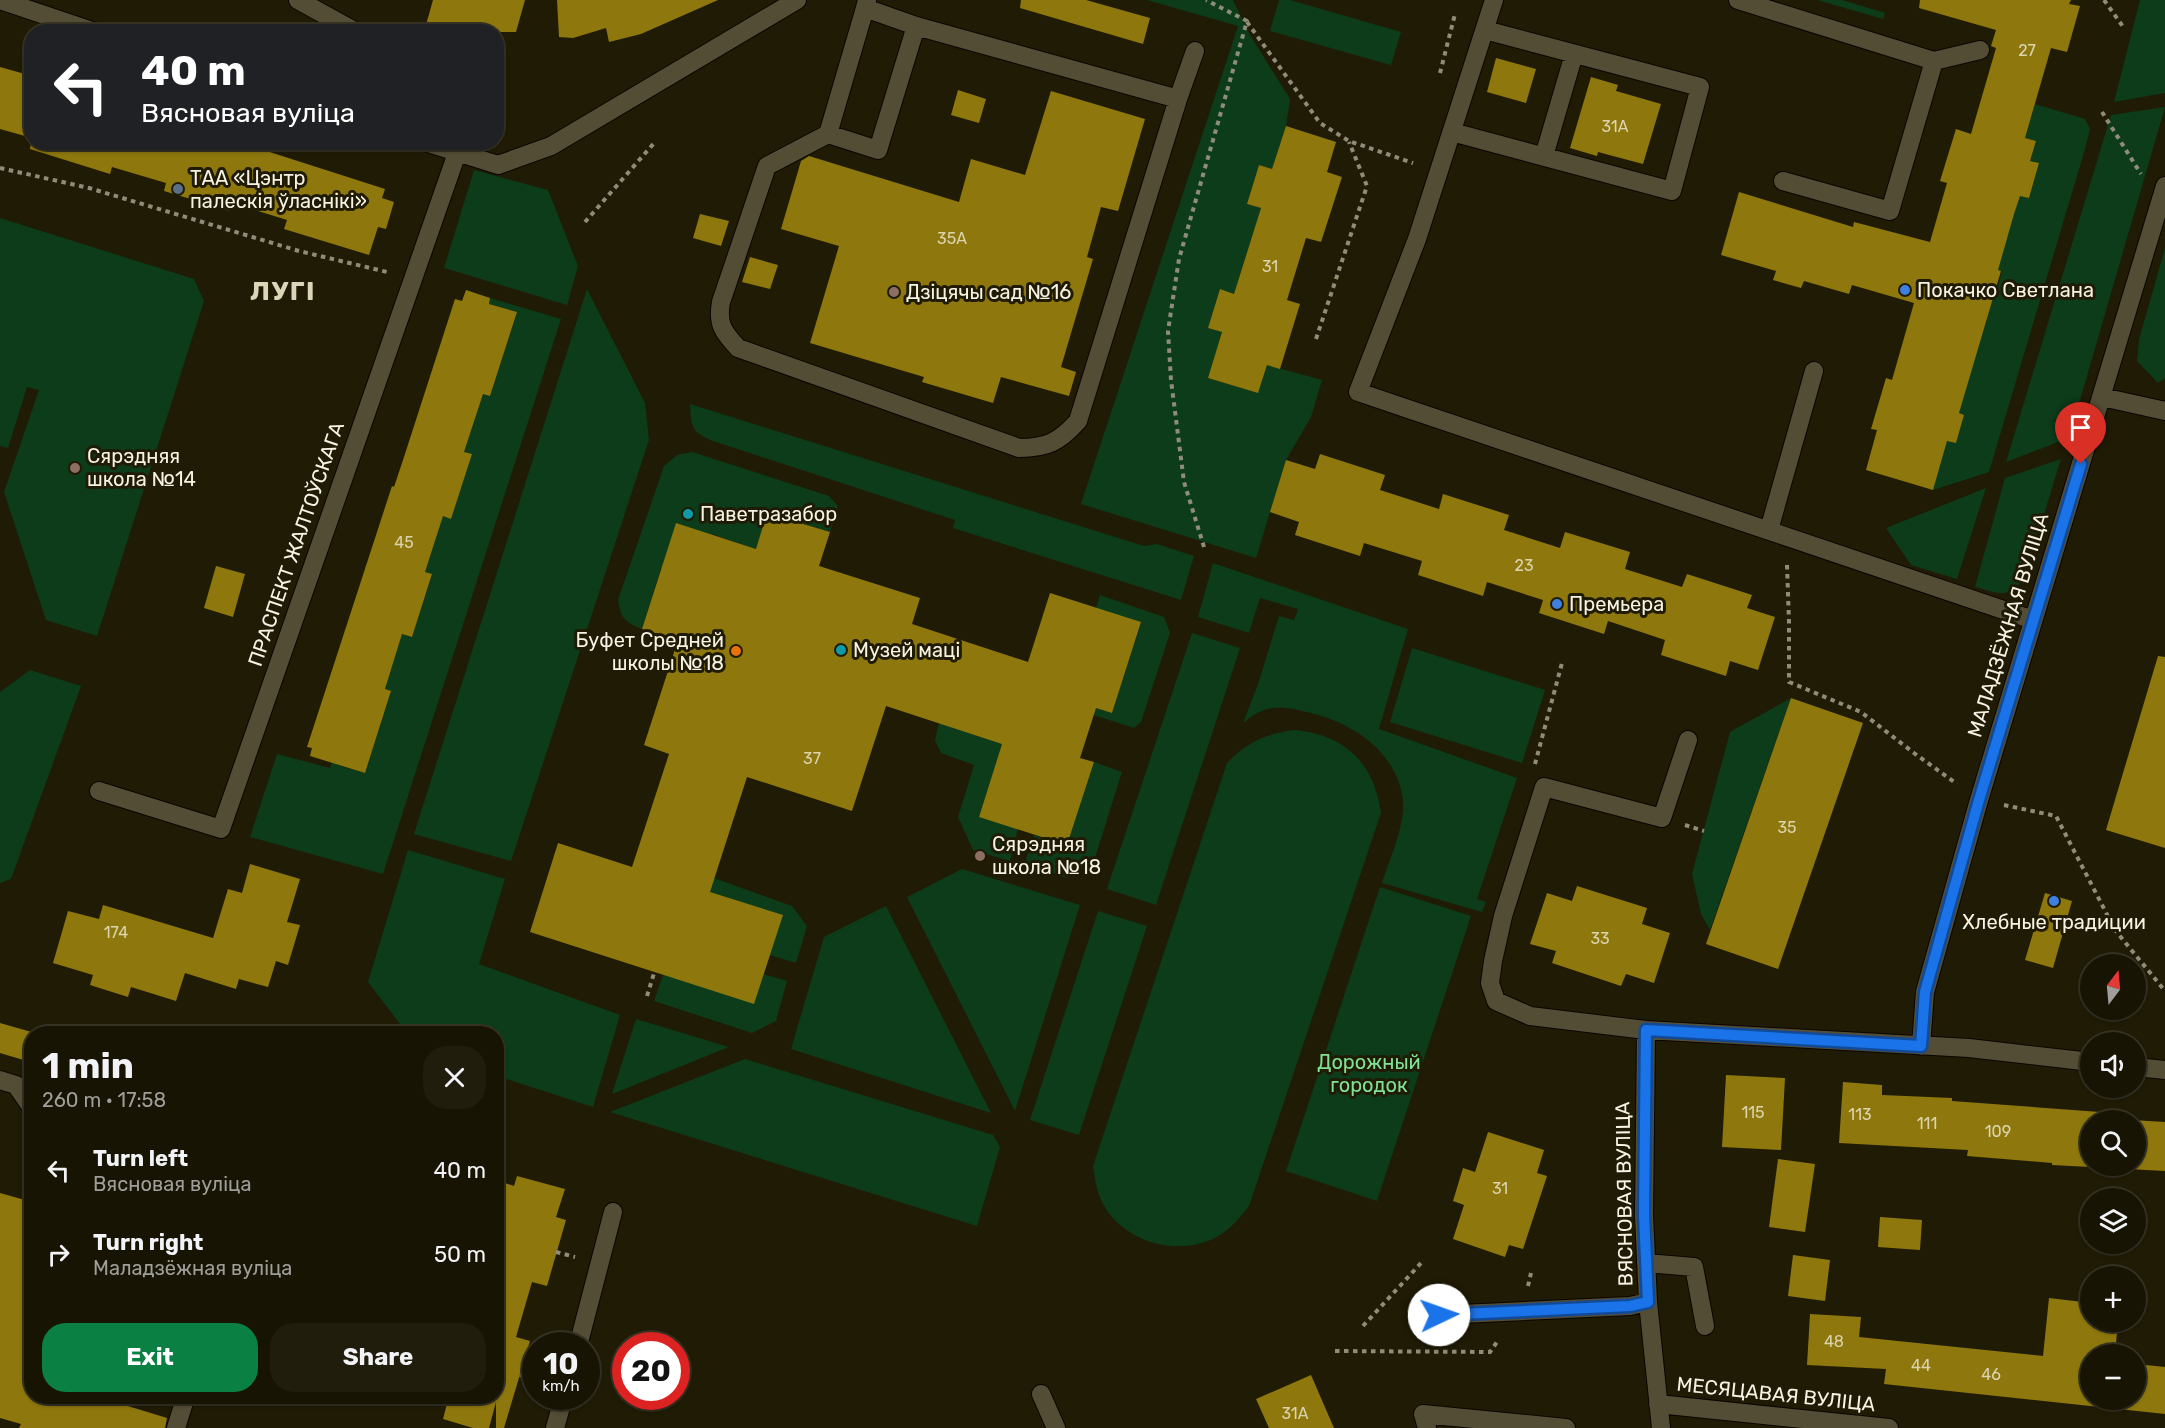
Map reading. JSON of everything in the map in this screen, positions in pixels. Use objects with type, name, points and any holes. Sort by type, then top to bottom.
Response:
[{"type":"street","points":[[0,0],[71,24]]},
{"type":"street","points":[[298,0],[342,24]]},
{"type":"street","points":[[448,150],[498,165],[551,146],[797,0]]},
{"type":"street","points":[[1494,0],[1417,239],[1358,392],[2033,620]]},
{"type":"street","points":[[1738,0],[1934,61],[1980,50]]},
{"type":"street","points":[[828,134],[866,4],[916,26],[1178,99]]},
{"type":"street","points":[[916,26],[878,150],[828,134],[767,166],[718,315],[725,334],[738,348],[1019,448],[1041,448],[1064,437],[1078,421],[1195,51]]},
{"type":"street","points":[[1452,132],[1672,191],[1700,87],[1485,30]]},
{"type":"street","points":[[1544,156],[1574,54]]},
{"type":"street","points":[[1782,181],[1890,211],[1934,61]]},
{"type":"street","name":"ПРАСПЕКТ ЖАЛТОЎСКАГА","points":[[99,791],[221,829],[457,153]]},
{"type":"street","name":"МАЛАДЗЁЖНАЯ ВУЛІЦА","points":[[1921,1046],[1925,992],[1979,800],[2163,195]]},
{"type":"street","points":[[1769,530],[1814,371]]},
{"type":"street","points":[[2102,397],[2165,411]]},
{"type":"street","points":[[1688,740],[1662,818],[1544,787],[1503,916],[1490,983],[1496,1001],[1530,1016],[1646,1030],[1969,1048],[2080,1061]]},
{"type":"street","name":"ВЯСНОВАЯ ВУЛІЦА","points":[[1646,1030],[1644,1215],[1648,1302],[1661,1428]]},
{"type":"street","points":[[2146,1068],[2165,1070]]},
{"type":"street","points":[[0,1080],[16,1085],[24,1096]]},
{"type":"street","points":[[582,1332],[614,1212]]},
{"type":"street","points":[[1646,1263],[1694,1267],[1705,1326]]},
{"type":"street","points":[[1439,1315],[1630,1306],[1648,1302]]},
{"type":"street","points":[[1041,1394],[1056,1428]]},
{"type":"street","points":[[176,1428],[184,1404]]},
{"type":"street","name":"МЕСЯЦАВАЯ ВУЛІЦА","points":[[1658,1404],[1889,1428]]},
{"type":"street","points":[[555,1428],[560,1410]]},
{"type":"street","points":[[1427,1428],[1424,1413],[1566,1428]]},
{"type":"path","points":[[1206,0],[1247,21],[1320,123],[1349,141],[1417,164]]},
{"type":"path","points":[[2104,0],[2124,28]]},
{"type":"path","points":[[1204,547],[1184,482],[1171,380],[1168,331],[1179,259],[1247,21]]},
{"type":"path","points":[[2102,112],[2163,195]]},
{"type":"path","points":[[1316,339],[1367,186],[1349,141]]},
{"type":"path","points":[[585,222],[655,142]]},
{"type":"path","points":[[0,168],[89,188],[299,251],[383,272],[415,271]]},
{"type":"path","points":[[1769,530],[1786,564],[1789,682],[1861,712],[1979,800],[2056,816],[2115,930],[2165,991]]},
{"type":"path","points":[[1535,765],[1562,663]]},
{"type":"path","points":[[648,996],[655,970]]},
{"type":"path","points":[[556,1252],[579,1258]]},
{"type":"path","points":[[1363,1326],[1422,1262]]},
{"type":"green space","points":[[1147,0],[1233,0],[1250,35],[1290,99],[1286,126],[1272,169],[1259,165],[1247,204],[1261,208],[1234,294],[1220,289],[1208,328],[1222,332],[1208,378],[1258,393],[1267,365],[1322,380],[1311,417],[1286,460],[1256,558],[1081,504],[1238,26]]},
{"type":"green space","points":[[1279,0],[1290,0],[1401,32],[1391,65],[1270,31]]},
{"type":"green space","points":[[1817,0],[1842,0],[1885,13],[1883,19]]},
{"type":"green space","points":[[2140,0],[2165,0],[2165,93],[2114,102]]},
{"type":"green space","points":[[2035,104],[2085,119],[2090,129],[2085,149],[1989,472],[1933,490],[1944,440],[1956,443],[1964,415],[1952,411],[1987,320],[1981,285],[1997,290],[2002,271],[1986,266],[2003,210],[2014,214],[2020,196],[2029,198],[2039,164],[2030,161],[2036,141],[2025,138]]},
{"type":"green space","points":[[2165,107],[2069,438],[2006,462],[2111,115]]},
{"type":"green space","points":[[474,170],[548,190],[578,266],[567,305],[444,268]]},
{"type":"green space","name":"Сярэдняя школа №14","points":[[0,218],[194,279],[204,301],[97,636],[46,620],[4,492],[39,390],[27,387],[8,448],[0,446]]},
{"type":"green space","points":[[2165,248],[2165,378],[2158,383],[2137,361],[2139,340]]},
{"type":"green space","points":[[587,289],[645,403],[649,440],[511,861],[414,834]]},
{"type":"green space","points":[[490,298],[561,319],[383,874],[250,837],[277,754],[330,768],[335,754],[340,756],[337,765],[365,773],[391,692],[385,689],[402,634],[412,637],[432,575],[425,572],[443,516],[451,518],[471,455],[464,452],[483,394],[490,396],[517,313],[489,304]]},
{"type":"green space","points":[[690,404],[1144,546],[1157,544],[1194,556],[1181,600],[953,528],[955,520],[710,440],[699,434],[693,426]]},
{"type":"green space","points":[[692,452],[829,496],[838,506],[830,532],[768,513],[756,549],[712,534],[695,586],[661,568],[642,629],[625,619],[618,600],[664,466],[677,455]]},
{"type":"green space","points":[[2061,459],[2024,579],[2012,590],[2002,593],[1975,587],[2005,478]]},
{"type":"green space","points":[[1986,488],[1957,579],[1911,565],[1886,528]]},
{"type":"green space","points":[[1213,563],[1408,629],[1379,729],[1517,778],[1477,899],[1486,902],[1482,912],[1382,883],[1403,815],[1402,794],[1397,777],[1388,762],[1365,738],[1335,721],[1287,708],[1267,709],[1243,723],[1279,616],[1294,620],[1298,609],[1260,598],[1249,633],[1198,617]]},
{"type":"green space","points":[[1100,595],[1164,617],[1170,633],[1141,722],[1134,728],[1078,710],[1081,703],[1112,713],[1141,623],[1096,608]]},
{"type":"green space","points":[[1192,633],[1240,648],[1156,905],[1107,889]]},
{"type":"green space","points":[[1412,648],[1545,690],[1522,763],[1390,722]]},
{"type":"green space","points":[[30,670],[81,686],[11,879],[0,883],[0,692]]},
{"type":"green space","points":[[1791,698],[1710,930],[1701,914],[1692,874],[1730,732]]},
{"type":"green space","points":[[1009,721],[979,817],[1018,829],[1010,861],[973,850],[958,817],[974,765],[941,753],[935,740],[939,723]]},
{"type":"green space","points":[[1293,730],[1327,737],[1354,754],[1364,765],[1371,779],[1381,813],[1249,1206],[1227,1230],[1207,1241],[1173,1246],[1156,1243],[1124,1228],[1112,1216],[1100,1198],[1093,1166],[1227,763],[1257,740]]},
{"type":"green space","points":[[1094,762],[1122,772],[1094,861],[1067,878],[1025,863],[1034,835],[1067,845]]},
{"type":"green space","points":[[408,850],[505,879],[479,964],[620,1015],[593,1107],[504,1078],[504,1026],[402,1026],[368,982]]},
{"type":"green space","points":[[962,869],[1080,905],[1015,1111],[907,897]]},
{"type":"green space","points":[[714,878],[792,906],[807,926],[796,963],[770,955],[695,887]]},
{"type":"green space","name":"Дорожный городок","points":[[1380,887],[1471,916],[1377,1201],[1286,1171]]},
{"type":"green space","points":[[886,906],[991,1113],[791,1049],[824,937]]},
{"type":"green space","points":[[1098,911],[1147,926],[1079,1135],[1030,1120]]},
{"type":"green space","points":[[764,974],[787,981],[776,1021],[752,1033],[654,1001],[663,975]]},
{"type":"green space","points":[[636,1019],[729,1047],[612,1094]]},
{"type":"green space","points":[[745,1059],[993,1135],[1000,1147],[977,1226],[610,1112]]},
{"type":"building","points":[[433,0],[525,0],[516,32],[504,32],[504,24],[426,24]]},
{"type":"building","points":[[557,0],[718,0],[641,34],[609,42],[606,28],[573,38],[559,37]]},
{"type":"building","points":[[1021,0],[1086,0],[1150,18],[1143,44],[1020,8]]},
{"type":"building","points":[[1920,0],[2071,0],[2069,4],[2080,6],[2067,52],[2051,48],[2025,138],[2036,141],[2030,161],[2039,163],[2029,198],[2020,196],[2014,214],[1998,270],[2001,271],[1959,413],[1964,415],[1956,443],[1947,441],[1933,490],[1866,470],[1877,430],[1871,429],[1886,378],[1892,380],[1914,303],[1852,285],[1849,294],[1804,281],[1801,288],[1773,280],[1776,271],[1721,255],[1739,192],[1853,227],[1854,222],[1930,242],[1947,183],[1940,181],[1956,129],[1971,134],[1996,48],[1991,46],[1996,30],[1919,8]]},
{"type":"building","points":[[1496,58],[1536,69],[1526,103],[1487,92]]},
{"type":"building","points":[[0,67],[24,74],[24,136],[0,129]]},
{"type":"building","points":[[1591,77],[1618,85],[1616,91],[1661,104],[1643,164],[1598,152],[1597,156],[1570,148]]},
{"type":"building","points":[[958,90],[986,99],[979,123],[951,115]]},
{"type":"building","points":[[1051,91],[1145,119],[1118,211],[1101,207],[1087,257],[1093,259],[1061,367],[1076,372],[1069,396],[1001,377],[993,403],[922,382],[924,377],[810,343],[839,246],[781,229],[801,161],[809,156],[959,202],[971,159],[1025,175]]},
{"type":"building","points":[[1286,126],[1336,142],[1327,172],[1342,177],[1321,242],[1306,238],[1287,300],[1300,304],[1280,369],[1267,365],[1258,393],[1208,378],[1222,332],[1208,328],[1220,289],[1234,294],[1261,208],[1247,204],[1259,165],[1272,169]]},
{"type":"building","points":[[33,150],[263,150],[385,189],[382,198],[394,202],[386,229],[378,227],[369,255],[284,229],[287,220],[232,203],[230,211],[164,191],[166,183],[112,167],[110,174]]},
{"type":"building","points":[[700,214],[729,221],[721,246],[693,238]]},
{"type":"building","points":[[750,257],[778,265],[770,289],[742,282]]},
{"type":"building","points":[[466,290],[490,298],[489,304],[517,312],[490,396],[483,394],[464,452],[472,454],[451,519],[443,516],[425,572],[432,574],[412,637],[402,634],[385,689],[391,691],[365,773],[310,756],[312,748],[307,747],[455,299],[462,301]]},
{"type":"building","points":[[1320,454],[1385,475],[1380,490],[1439,509],[1443,494],[1509,515],[1504,530],[1560,548],[1565,532],[1630,552],[1625,569],[1682,587],[1687,574],[1752,595],[1747,608],[1775,617],[1758,670],[1730,661],[1726,676],[1661,655],[1665,640],[1608,621],[1604,634],[1539,613],[1543,600],[1487,582],[1483,596],[1418,575],[1422,561],[1364,543],[1360,556],[1295,535],[1299,522],[1270,512],[1286,460],[1315,469]]},
{"type":"building","points":[[767,513],[830,532],[819,566],[920,598],[912,624],[1028,662],[1050,593],[1141,622],[1112,713],[1096,708],[1080,758],[1094,762],[1067,845],[979,817],[1002,744],[886,706],[852,811],[747,777],[710,892],[783,915],[754,1004],[530,932],[558,843],[632,867],[669,754],[644,745],[678,640],[642,629],[676,523],[756,549]]},
{"type":"building","points":[[216,566],[245,574],[233,617],[204,608]]},
{"type":"building","points":[[2158,656],[2165,657],[2165,848],[2106,830]]},
{"type":"building","points":[[1791,698],[1863,723],[1778,969],[1706,944]]},
{"type":"building","points":[[250,864],[300,879],[287,922],[300,925],[288,965],[276,961],[268,987],[239,979],[236,989],[185,973],[176,1001],[131,987],[128,997],[90,985],[93,975],[53,963],[68,911],[99,919],[103,905],[213,938],[228,889],[242,893]]},
{"type":"building","points":[[1577,886],[1647,908],[1642,924],[1670,933],[1654,983],[1626,974],[1621,986],[1552,963],[1556,951],[1530,944],[1547,893],[1572,901]]},
{"type":"building","points":[[2045,893],[2072,901],[2053,968],[2025,960]]},
{"type":"building","points":[[0,1023],[24,1030],[24,1060],[0,1053]]},
{"type":"building","points":[[1726,1075],[1785,1078],[1781,1150],[1722,1147]]},
{"type":"building","points":[[1843,1082],[1882,1085],[1882,1095],[1952,1098],[1952,1101],[2080,1111],[2080,1166],[1967,1156],[1968,1150],[1839,1143]]},
{"type":"building","points":[[2146,1121],[2165,1122],[2165,1171],[2146,1170]]},
{"type":"building","points":[[1488,1132],[1544,1150],[1537,1173],[1547,1176],[1523,1249],[1509,1245],[1505,1257],[1453,1239],[1464,1205],[1453,1201],[1463,1168],[1475,1172]]},
{"type":"building","points":[[1778,1159],[1815,1164],[1805,1232],[1769,1227]]},
{"type":"building","points":[[517,1176],[565,1189],[556,1217],[566,1220],[547,1286],[532,1282],[516,1337],[522,1339],[522,1368],[504,1428],[496,1428],[496,1404],[504,1404],[505,1183],[514,1186]]},
{"type":"building","points":[[0,1193],[24,1200],[24,1262],[22,1268],[24,1269],[24,1404],[121,1404],[167,1418],[165,1428],[19,1428],[21,1424],[0,1418]]},
{"type":"building","points":[[1880,1217],[1922,1220],[1920,1250],[1878,1247]]},
{"type":"building","points":[[1793,1255],[1830,1260],[1825,1301],[1788,1296]]},
{"type":"building","points":[[2049,1298],[2080,1302],[2080,1332],[2117,1332],[2116,1344],[2080,1344],[2080,1405],[1884,1384],[1886,1369],[1807,1365],[1810,1314],[1861,1317],[1859,1337],[2043,1356]]},
{"type":"building","points":[[2146,1365],[2165,1367],[2165,1414],[2128,1410],[2146,1410]]},
{"type":"building","points":[[1311,1375],[1334,1428],[1269,1428],[1256,1399]]},
{"type":"building","points":[[447,1404],[495,1404],[489,1428],[473,1428],[443,1419]]},
{"type":"place","name":"ТАА «Цэнтр палескія ўласнікі»","points":[[178,189]]},
{"type":"place","name":"Покачко Светлана","points":[[1905,290]]},
{"type":"place","name":"Дзіцячы сад №16","points":[[894,292]]},
{"type":"place","name":"Сярэдняя школа №14","points":[[75,468]]},
{"type":"place","name":"Паветразабор","points":[[688,514]]},
{"type":"place","name":"Премьера","points":[[1557,604]]},
{"type":"place","name":"Музей маці","points":[[841,650]]},
{"type":"place","name":"Буфет Средней школы №18","points":[[736,651]]},
{"type":"place","name":"Сярэдняя школа №18","points":[[980,856]]},
{"type":"place","name":"Хлебные традиции","points":[[2054,901]]},
{"type":"district","name":"ЛУГІ","points":[[283,291]]},
{"type":"route","points":[[1439,1315],[1630,1306],[1648,1302],[1644,1215],[1646,1030],[1921,1046],[1925,992],[1979,800],[2081,464]]}]
